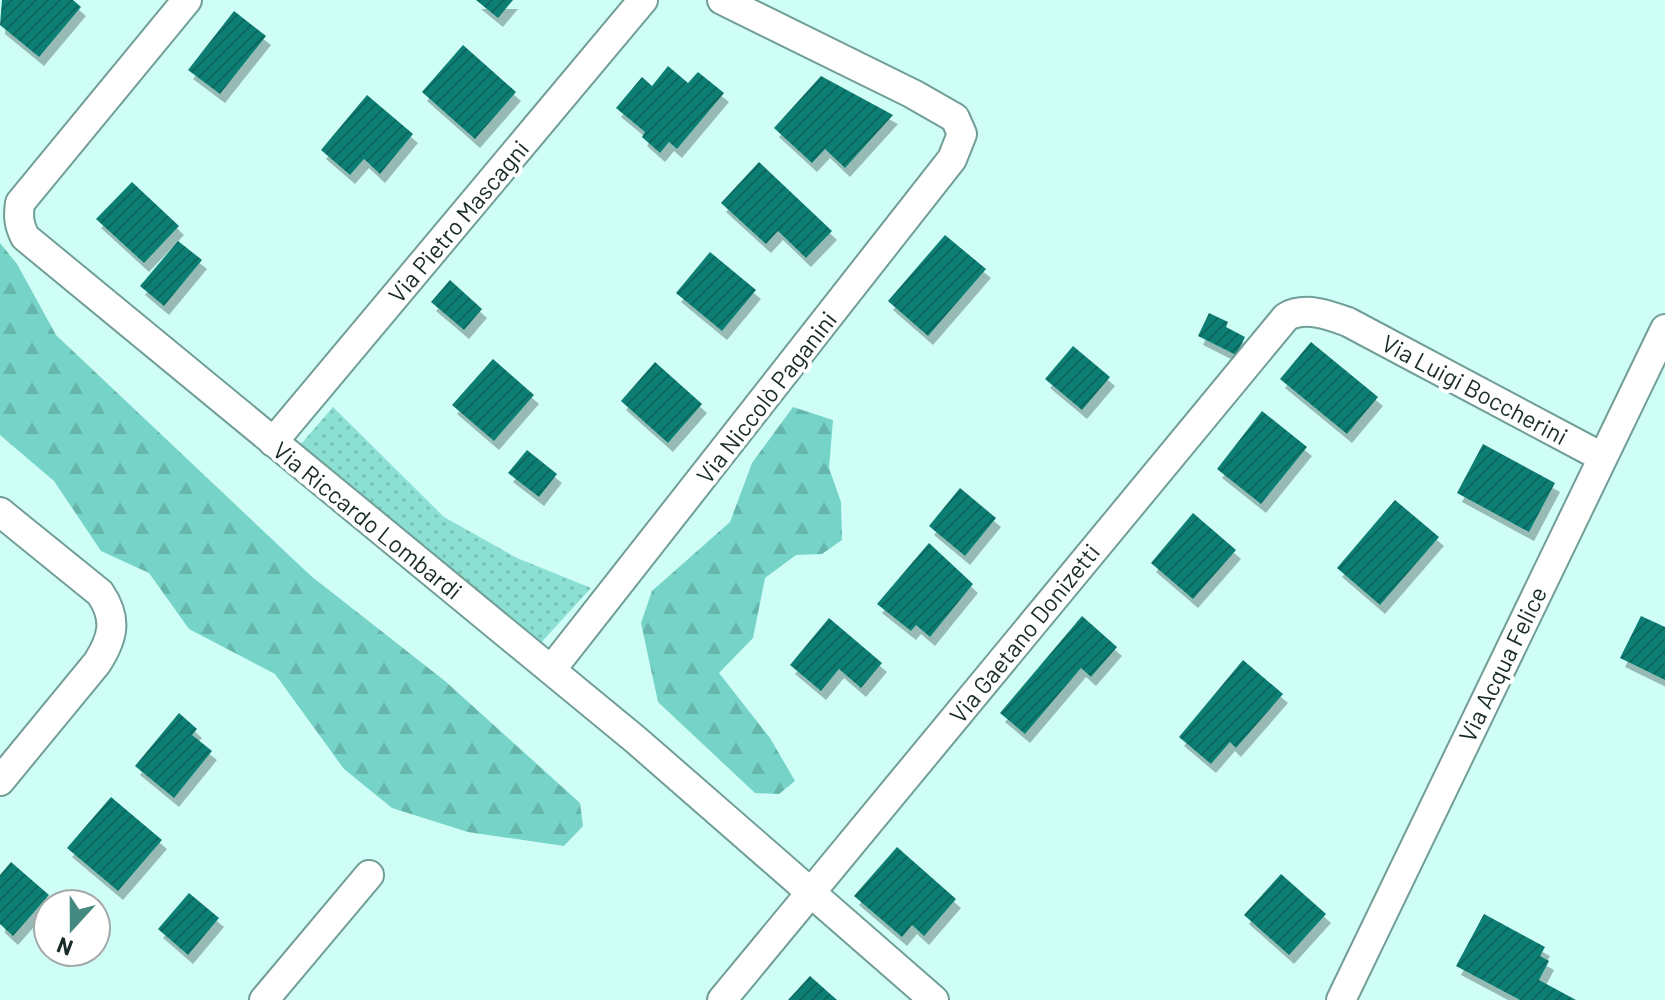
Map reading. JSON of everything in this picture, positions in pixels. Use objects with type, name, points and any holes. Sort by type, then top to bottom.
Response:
[{"type":"street","name":"Via Riccardo Lombardi","points":[[187,0],[20,203],[20,226],[35,247],[636,740],[934,1000]]},
{"type":"street","name":"Via Pietro Mascagni","points":[[273,442],[643,0]]},
{"type":"street","name":"Via Niccolò Paganini","points":[[551,670],[952,159],[962,134],[955,118],[913,94],[722,0]]},
{"type":"street","name":"Via Gaetano Donizetti","points":[[722,1000],[1275,328],[1286,317],[1302,312],[1328,315],[1348,322]]},
{"type":"street","name":"Via Luigi Boccherini","points":[[1348,322],[1602,457]]},
{"type":"street","name":"Via Acqua Felice","points":[[1341,1000],[1665,329]]},
{"type":"street","points":[[0,512],[83,577],[100,593],[113,618],[111,638],[97,663],[0,781]]},
{"type":"street","points":[[264,1000],[369,875]]},
{"type":"green space","points":[[0,243],[17,264],[56,335],[311,576],[445,681],[580,803],[583,826],[564,846],[468,832],[392,808],[344,769],[275,674],[189,629],[149,573],[101,551],[54,481],[0,435]]},
{"type":"green space","points":[[333,407],[444,517],[517,558],[591,588],[539,645],[301,444]]},
{"type":"green space","points":[[793,407],[833,420],[829,468],[841,502],[842,540],[822,554],[796,555],[765,578],[753,638],[719,673],[770,738],[795,781],[779,794],[755,793],[658,702],[641,623],[652,591],[730,522],[752,463]]},
{"type":"building","points":[[2,0],[73,0],[81,7],[39,57],[0,25]]},
{"type":"building","points":[[476,0],[513,0],[498,18]]},
{"type":"building","points":[[234,11],[266,36],[220,94],[188,70]]},
{"type":"building","points":[[463,45],[516,92],[475,139],[422,92]]},
{"type":"building","points":[[668,66],[688,83],[698,72],[724,93],[677,149],[669,142],[660,153],[642,137],[645,132],[616,108],[642,77],[652,86]]},
{"type":"building","points":[[821,76],[893,115],[845,168],[825,149],[812,163],[774,128]]},
{"type":"building","points":[[367,95],[413,134],[380,174],[364,159],[350,175],[321,150]]},
{"type":"building","points":[[759,162],[832,231],[806,258],[778,231],[766,244],[721,203]]},
{"type":"building","points":[[132,182],[179,226],[144,263],[96,219]]},
{"type":"building","points":[[945,235],[986,269],[928,336],[888,301]]},
{"type":"building","points":[[178,241],[202,260],[164,306],[140,286]]},
{"type":"building","points":[[710,252],[756,290],[722,331],[676,293]]},
{"type":"building","points":[[450,280],[482,309],[464,330],[431,302]]},
{"type":"building","points":[[1209,313],[1228,322],[1226,327],[1245,337],[1236,355],[1198,336]]},
{"type":"building","points":[[1311,342],[1378,397],[1347,434],[1280,379]]},
{"type":"building","points":[[1073,346],[1110,377],[1082,410],[1045,379]]},
{"type":"building","points":[[493,359],[534,395],[494,441],[452,405]]},
{"type":"building","points":[[655,362],[702,404],[668,443],[621,401]]},
{"type":"building","points":[[1262,411],[1307,447],[1261,504],[1217,469]]},
{"type":"building","points":[[1483,444],[1555,483],[1529,532],[1457,493]]},
{"type":"building","points":[[527,450],[557,474],[539,497],[508,473]]},
{"type":"building","points":[[960,488],[996,518],[965,556],[929,526]]},
{"type":"building","points":[[1395,500],[1439,537],[1380,605],[1337,568]]},
{"type":"building","points":[[1193,513],[1236,550],[1193,599],[1151,563]]},
{"type":"building","points":[[929,543],[973,584],[930,637],[916,625],[911,631],[877,604]]},
{"type":"building","points":[[1082,616],[1117,647],[1091,677],[1081,668],[1025,734],[1000,713]]},
{"type":"building","points":[[1641,616],[1665,627],[1665,680],[1620,658]]},
{"type":"building","points":[[829,618],[882,663],[861,688],[839,669],[821,691],[790,665]]},
{"type":"building","points":[[1243,660],[1283,694],[1236,748],[1230,742],[1211,764],[1179,737]]},
{"type":"building","points":[[179,713],[197,729],[192,735],[212,751],[174,798],[135,766]]},
{"type":"building","points":[[111,797],[162,840],[118,891],[67,848]]},
{"type":"building","points":[[897,847],[956,899],[924,936],[912,925],[902,937],[854,896]]},
{"type":"building","points":[[11,862],[41,888],[32,888],[32,914],[13,936],[0,924],[0,875]]},
{"type":"building","points":[[1281,874],[1326,914],[1289,955],[1244,915]]},
{"type":"building","points":[[189,893],[219,918],[188,955],[158,929]]},
{"type":"building","points":[[1484,914],[1545,947],[1540,956],[1549,961],[1539,980],[1576,1000],[1520,1000],[1456,966]]},
{"type":"building","points":[[810,976],[837,1000],[788,1000]]}]
